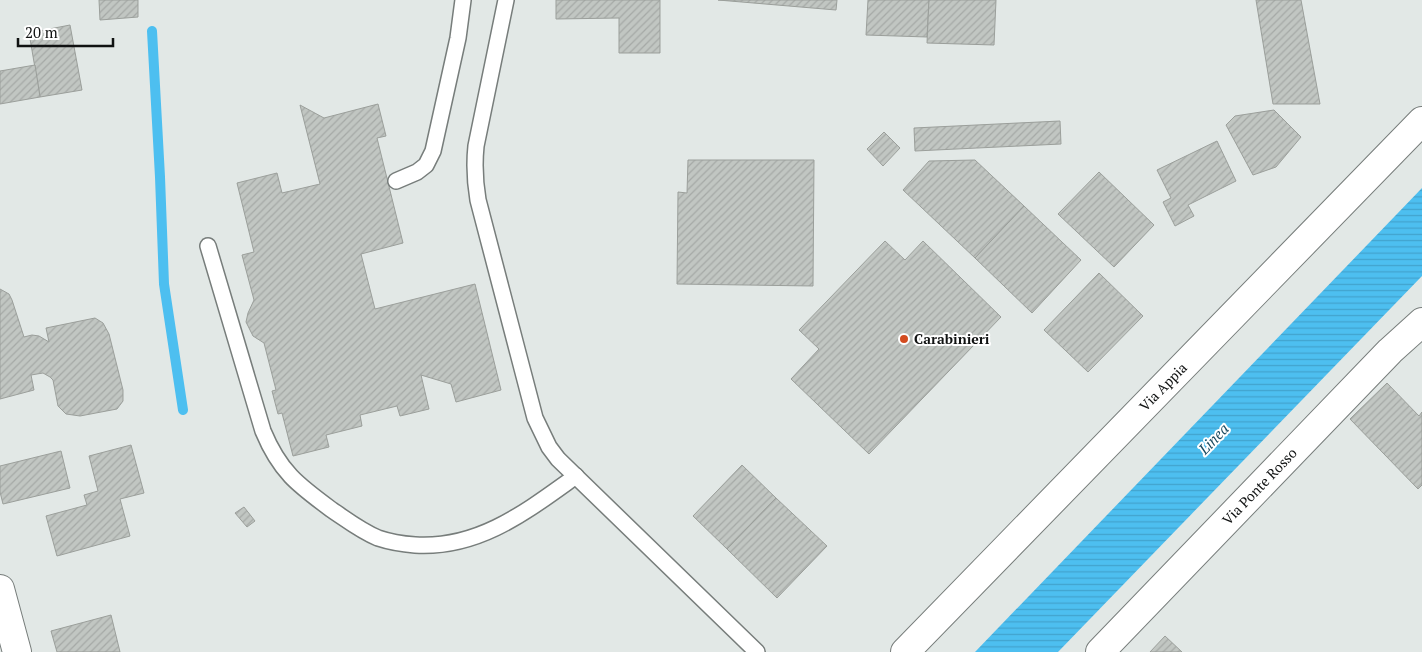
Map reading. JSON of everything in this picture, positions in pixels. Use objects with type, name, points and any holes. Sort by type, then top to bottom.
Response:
[{"type":"main road","name":"Via Appia","points":[[905,652],[1422,121]]},
{"type":"main road","name":"Via Ponte Rosso","points":[[1100,652],[1383,358],[1422,322]]},
{"type":"main road","points":[[0,589],[17,652]]},
{"type":"lane","points":[[396,181],[417,172],[426,165],[433,151],[458,38],[463,0]]},
{"type":"lane","points":[[506,0],[476,146],[474,163],[475,182],[478,200],[535,418],[549,447],[558,459],[757,652]]},
{"type":"lane","points":[[208,246],[263,431],[270,448],[289,476],[358,528],[378,538],[400,544],[426,546],[463,541],[514,519],[576,476]]},
{"type":"water","name":"Linea","points":[[1422,188],[1422,276],[1058,652],[975,652]]},
{"type":"building","points":[[99,0],[138,0],[138,17],[100,20]]},
{"type":"building","points":[[556,0],[660,0],[660,53],[619,53],[619,18],[556,19]]},
{"type":"building","points":[[718,0],[837,0],[836,10]]},
{"type":"building","points":[[868,0],[929,0],[927,37],[866,35]]},
{"type":"building","points":[[929,0],[996,0],[994,45],[927,43]]},
{"type":"building","points":[[1256,0],[1301,0],[1320,104],[1273,104]]},
{"type":"building","points":[[70,25],[82,90],[40,97],[29,33]]},
{"type":"building","points":[[35,65],[40,97],[0,104],[0,71]]},
{"type":"building","points":[[378,104],[386,136],[377,138],[403,243],[361,254],[375,309],[475,284],[501,390],[456,402],[451,384],[421,375],[429,409],[400,416],[397,406],[360,415],[362,426],[326,435],[329,447],[293,456],[282,413],[278,414],[272,391],[276,390],[264,343],[253,336],[246,322],[254,300],[242,255],[254,252],[237,183],[277,173],[282,193],[320,184],[300,105],[324,118]]},
{"type":"building","points":[[1274,110],[1301,137],[1276,167],[1253,175],[1226,125],[1235,116]]},
{"type":"building","points":[[1060,121],[1061,144],[915,151],[914,128]]},
{"type":"building","points":[[884,132],[900,148],[883,166],[867,149]]},
{"type":"building","points":[[1217,141],[1236,181],[1188,205],[1194,216],[1175,226],[1163,202],[1171,198],[1157,170]]},
{"type":"building","points":[[688,160],[814,160],[813,286],[677,284],[678,192],[687,193]]},
{"type":"building","points":[[975,160],[1024,206],[975,258],[903,190],[929,161]]},
{"type":"building","points":[[1099,172],[1154,225],[1114,267],[1058,214]]},
{"type":"building","points":[[1024,206],[1081,260],[1032,313],[975,258]]},
{"type":"building","points":[[885,241],[905,260],[923,241],[1001,317],[869,454],[791,379],[819,349],[799,330]]},
{"type":"building","points":[[1099,273],[1143,316],[1088,372],[1044,330]]},
{"type":"building","points":[[0,289],[9,294],[12,300],[24,337],[39,336],[49,342],[46,328],[95,318],[103,323],[109,334],[123,390],[123,401],[117,409],[80,416],[66,414],[58,406],[53,380],[43,373],[31,375],[34,390],[0,399]]},
{"type":"building","points":[[1387,383],[1419,416],[1422,412],[1422,485],[1418,489],[1350,419]]},
{"type":"building","points":[[131,445],[144,493],[120,499],[130,536],[57,556],[46,516],[87,505],[84,495],[98,491],[89,456]]},
{"type":"building","points":[[61,451],[70,488],[3,504],[0,492],[0,466]]},
{"type":"building","points":[[742,465],[776,498],[727,549],[693,516]]},
{"type":"building","points":[[776,498],[827,546],[777,598],[727,549]]},
{"type":"building","points":[[244,507],[255,521],[247,527],[235,513]]},
{"type":"building","points":[[111,615],[120,652],[57,652],[51,631]]},
{"type":"building","points":[[1165,636],[1182,652],[1150,652]]},
{"type":"waterway","points":[[152,31],[164,284],[183,410]]},
{"type":"place","name":"Carabinieri","points":[[904,339]]}]
